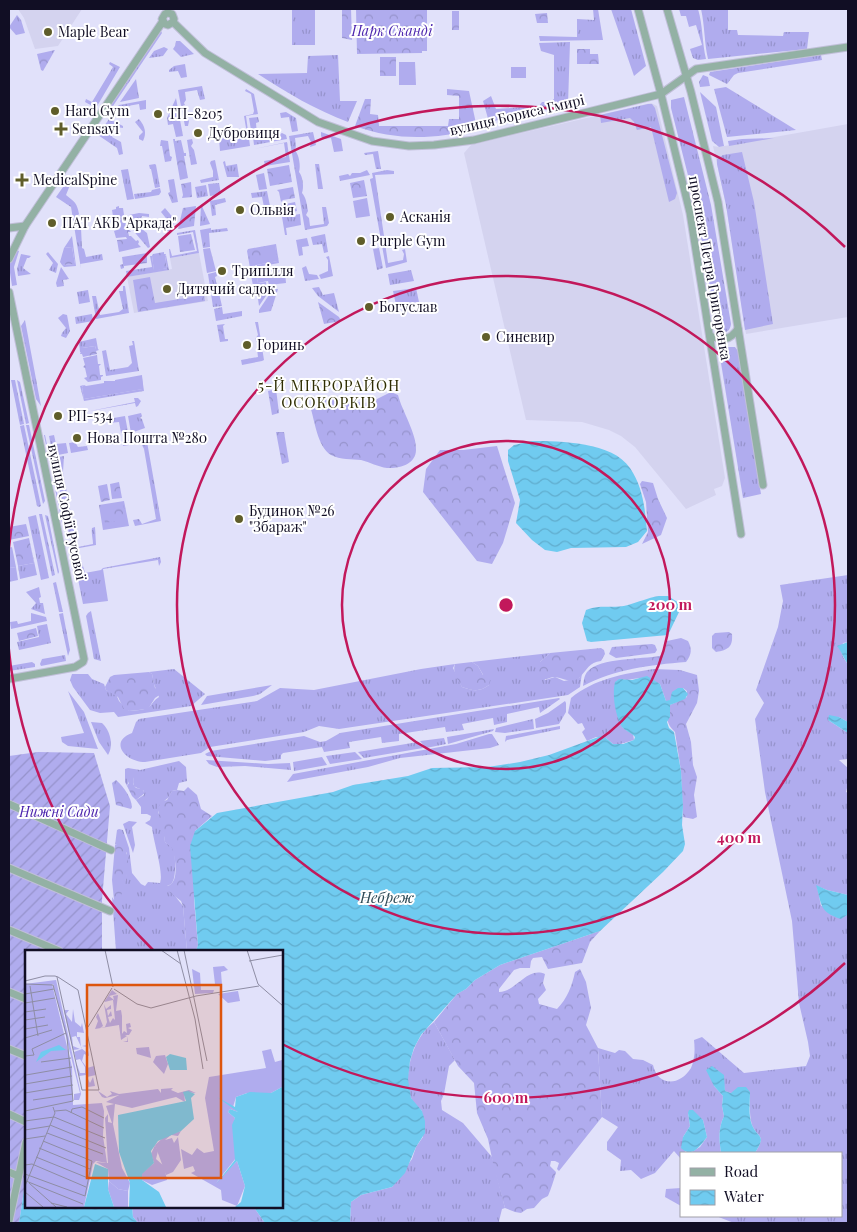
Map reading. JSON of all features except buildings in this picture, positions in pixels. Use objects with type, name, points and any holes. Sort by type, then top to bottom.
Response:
[{"type":"street","name":"проспект Петра Григоренка","points":[[638,9],[690,213],[741,534]]},
{"type":"street","name":"проспект Петра Григоренка","points":[[667,9],[701,130],[718,202],[763,485]]},
{"type":"street","name":"вулиця Бориса Гмирі","points":[[9,259],[25,226],[162,21],[163,15],[168,11],[174,17],[173,22],[205,53],[318,122],[372,141],[392,145],[434,145],[474,140],[661,94]]},
{"type":"street","points":[[162,21],[168,25],[173,22]]},
{"type":"street","points":[[661,94],[696,69],[848,47]]},
{"type":"street","points":[[9,228],[25,226]]},
{"type":"street","name":"вулиця Софії Русової","points":[[9,292],[84,659],[75,667],[9,679]]},
{"type":"street","points":[[710,336],[717,339],[728,339],[738,329]]},
{"type":"street","points":[[9,804],[111,850]]},
{"type":"street","points":[[9,868],[110,912]]},
{"type":"street","points":[[9,930],[57,950]]},
{"type":"street","points":[[9,992],[25,999]]},
{"type":"street","points":[[9,1049],[25,1056]]},
{"type":"street","points":[[9,1114],[25,1122]]},
{"type":"street","points":[[9,1220],[25,1146]]},
{"type":"street","points":[[9,1172],[18,1176]]},
{"type":"shaded area","name":"Maple Bear","points":[[18,9],[82,9],[58,46],[35,49],[24,18]]},
{"type":"shaded area","points":[[651,103],[657,106],[683,215],[725,478],[722,486],[714,489],[716,495],[686,509],[635,447],[621,436],[609,430],[582,422],[526,420],[464,153],[471,145]]},
{"type":"shaded area","points":[[848,124],[848,317],[746,334],[726,205],[713,146],[719,147]]},
{"type":"shaded area","name":"Дитячий садок","points":[[199,253],[208,301],[134,313],[127,277],[172,269],[170,258]]},
{"type":"green space","points":[[292,9],[315,9],[315,45],[292,45]]},
{"type":"green space","points":[[342,9],[351,9],[352,40],[342,38]]},
{"type":"green space","name":"Парк Сканді","points":[[356,9],[427,9],[427,51],[422,51],[422,53],[357,54]]},
{"type":"green space","points":[[593,9],[598,9],[603,40],[540,41],[539,36],[577,37],[577,19],[594,20]]},
{"type":"green space","points":[[611,9],[631,9],[646,66],[634,76]]},
{"type":"green space","points":[[679,9],[698,9],[706,59],[698,60],[693,58],[690,49],[702,45],[696,25],[689,27],[686,16],[681,16]]},
{"type":"green space","points":[[701,9],[728,9],[728,30],[737,30],[738,35],[783,36],[784,32],[809,32],[807,49],[708,59]]},
{"type":"green space","points":[[452,11],[459,11],[459,30],[452,30]]},
{"type":"green space","points":[[547,13],[548,23],[537,23],[535,14]]},
{"type":"green space","points":[[17,15],[21,20],[25,33],[16,35],[9,27]]},
{"type":"green space","points":[[161,31],[162,33],[113,106],[111,105]]},
{"type":"green space","points":[[176,41],[180,41],[194,54],[181,57],[173,49]]},
{"type":"green space","points":[[570,42],[568,105],[489,122],[483,101],[491,96],[496,109],[539,106],[542,102],[554,99],[554,55],[541,51],[539,43]]},
{"type":"green space","points":[[164,47],[168,49],[163,56],[149,58],[154,51]]},
{"type":"green space","points":[[577,49],[590,49],[590,54],[598,54],[599,64],[577,64]]},
{"type":"green space","points":[[55,50],[43,71],[41,70],[37,54]]},
{"type":"green space","points":[[338,55],[340,101],[357,101],[348,122],[302,101],[258,74],[307,73],[308,56]]},
{"type":"green space","points":[[821,55],[822,60],[738,73],[727,84],[709,75],[710,72]]},
{"type":"green space","points":[[380,57],[396,57],[396,76],[380,76]]},
{"type":"green space","points":[[110,62],[120,67],[96,108],[85,102],[86,99],[92,102],[113,67],[109,64]]},
{"type":"green space","points":[[399,62],[415,62],[416,85],[399,85]]},
{"type":"green space","points":[[185,64],[187,77],[181,78],[178,71],[169,72],[174,66]]},
{"type":"green space","points":[[511,67],[526,67],[526,78],[511,78]]},
{"type":"green space","points":[[703,75],[708,77],[710,86],[700,87],[699,82]]},
{"type":"green space","points":[[136,79],[139,98],[120,102]]},
{"type":"green space","points":[[202,86],[205,99],[200,100],[197,90],[185,92],[185,105],[181,106],[178,90]]},
{"type":"green space","points":[[726,87],[796,130],[727,137],[714,89]]},
{"type":"green space","points":[[246,89],[254,94],[258,114],[246,116],[250,146],[220,151],[219,139],[226,138],[224,128],[233,137],[247,134],[244,116],[253,114],[254,111],[251,94],[245,91]]},
{"type":"green space","points":[[447,89],[469,91],[477,128],[475,130],[429,137],[415,137],[385,134],[355,126],[365,99],[371,99],[370,114],[378,115],[379,126],[448,126],[449,119],[459,119],[459,96],[447,95]]},
{"type":"green space","points":[[700,92],[716,107],[724,146],[719,147],[712,141]]},
{"type":"green space","points":[[684,97],[711,205],[731,324],[729,330],[724,333],[719,332],[715,327],[697,211],[671,108],[671,100]]},
{"type":"green space","points":[[176,98],[183,136],[176,137],[173,124],[168,125],[167,118]]},
{"type":"green space","points":[[146,100],[146,109],[140,110],[139,104],[116,108],[119,105]]},
{"type":"green space","points":[[652,104],[655,108],[677,193],[675,199],[669,202],[651,127],[637,130],[630,118],[601,123],[600,115]]},
{"type":"green space","points":[[185,106],[189,121],[188,126],[185,126],[181,107]]},
{"type":"green space","points":[[286,112],[296,118],[298,131],[292,132],[289,117],[281,118],[280,113]]},
{"type":"green space","points":[[258,117],[259,122],[256,123],[257,135],[252,136],[249,118]]},
{"type":"green space","points":[[109,119],[123,126],[123,128],[116,127],[112,137],[121,142],[123,154],[119,155],[117,148],[98,135]]},
{"type":"green space","points":[[139,119],[145,130],[143,141],[139,139],[139,136],[143,132],[135,122]]},
{"type":"green space","points":[[313,132],[316,145],[310,147],[311,142],[308,136],[295,138],[295,150],[299,158],[299,172],[303,182],[302,193],[306,201],[308,211],[306,215],[309,218],[310,226],[324,224],[322,207],[326,207],[329,223],[327,226],[305,230],[289,136]]},
{"type":"green space","points":[[321,132],[341,139],[343,151],[334,152],[331,138],[323,139]]},
{"type":"green space","points":[[282,133],[286,135],[287,139],[254,145],[253,137],[268,138],[268,136],[276,136]]},
{"type":"green space","points":[[774,138],[729,146],[728,141],[742,139]]},
{"type":"green space","points":[[173,139],[175,141],[181,140],[184,153],[186,153],[186,156],[184,156],[188,178],[180,180]]},
{"type":"green space","points":[[192,139],[193,143],[191,146],[194,150],[197,164],[191,165],[187,140]]},
{"type":"green space","points":[[161,140],[168,141],[170,156],[172,157],[171,161],[165,162],[162,146],[160,146]]},
{"type":"green space","points":[[287,142],[290,162],[265,166],[264,161],[286,157],[284,143],[254,149]]},
{"type":"green space","points":[[378,151],[381,169],[376,169],[373,154],[365,155],[364,153]]},
{"type":"green space","points":[[742,152],[754,202],[773,324],[745,330],[726,205],[717,164],[717,159],[723,155]]},
{"type":"green space","points":[[215,160],[219,180],[201,183],[200,180],[213,177],[210,163]]},
{"type":"green space","points":[[225,161],[226,166],[237,164],[239,177],[227,177],[223,162]]},
{"type":"green space","points":[[155,164],[160,187],[155,188],[149,165]]},
{"type":"green space","points":[[315,164],[319,164],[323,189],[318,189]]},
{"type":"green space","points":[[289,165],[292,182],[270,186],[267,169]]},
{"type":"green space","points":[[128,169],[134,199],[127,200],[121,170]]},
{"type":"green space","points":[[367,170],[370,175],[340,181],[339,176],[348,174],[350,176],[352,173],[360,173]]},
{"type":"green space","points":[[387,170],[394,171],[394,174],[375,175],[388,263],[403,260],[404,254],[402,250],[405,249],[407,262],[386,268],[370,179],[373,178],[372,173]]},
{"type":"green space","points":[[264,173],[267,189],[259,190],[256,175]]},
{"type":"green space","points":[[174,179],[178,202],[172,203],[168,193],[170,192],[168,180]]},
{"type":"green space","points":[[68,180],[75,184],[73,186],[70,185],[66,195],[74,201],[77,207],[79,214],[76,217],[81,228],[82,248],[86,257],[102,254],[103,260],[80,264],[71,207],[56,197]]},
{"type":"green space","points":[[364,180],[367,196],[353,198],[350,183]]},
{"type":"green space","points":[[191,182],[192,197],[182,198],[181,184]]},
{"type":"green space","points":[[219,183],[221,194],[210,196],[208,184]]},
{"type":"green space","points":[[206,185],[208,196],[197,198],[195,187]]},
{"type":"green space","points":[[293,187],[295,198],[281,202],[277,190]]},
{"type":"green space","points":[[160,188],[161,192],[159,195],[135,199],[134,194],[151,192]]},
{"type":"green space","points":[[267,191],[270,206],[264,207],[262,197],[252,198],[251,193]]},
{"type":"green space","points":[[225,198],[226,202],[215,205],[216,215],[212,216],[210,201]]},
{"type":"green space","points":[[367,198],[370,216],[356,218],[353,201]]},
{"type":"green space","points":[[295,202],[297,211],[283,214],[281,212],[281,205]]},
{"type":"green space","points":[[201,204],[210,224],[200,226]]},
{"type":"green space","points":[[119,206],[119,208],[123,208],[124,215],[126,215],[126,227],[123,229],[128,228],[131,232],[128,232],[129,236],[136,241],[138,240],[138,244],[141,247],[119,252],[117,240],[127,239],[126,237],[116,238],[114,231],[120,229],[115,229],[112,210]]},
{"type":"green space","points":[[196,206],[194,226],[178,229],[183,208]]},
{"type":"green space","points":[[165,208],[175,220],[171,232],[164,229],[165,225],[169,222],[161,212]]},
{"type":"green space","points":[[149,214],[149,217],[142,216],[138,226],[147,233],[150,247],[148,248],[131,228],[129,215]]},
{"type":"green space","points":[[300,214],[301,225],[286,228],[287,235],[285,235],[282,217]]},
{"type":"green space","points":[[211,228],[211,230],[227,228],[228,231],[209,233],[210,247],[203,248],[200,230]]},
{"type":"green space","points":[[195,230],[199,253],[170,258],[169,249],[172,256],[197,251],[193,232],[177,235],[177,233]]},
{"type":"green space","points":[[191,234],[195,250],[180,252],[178,236]]},
{"type":"green space","points":[[325,234],[328,252],[324,253],[322,244],[313,245],[311,237]]},
{"type":"green space","points":[[72,236],[76,266],[64,267],[62,265],[75,264],[72,247],[64,248]]},
{"type":"green space","points":[[307,238],[309,246],[302,247],[303,255],[299,256],[296,240]]},
{"type":"green space","points":[[276,244],[279,263],[257,267],[257,265],[277,261],[275,246],[252,266],[255,265],[255,267],[250,268],[248,249]]},
{"type":"green space","points":[[275,245],[278,261],[251,266],[248,250]]},
{"type":"green space","points":[[72,247],[75,264],[62,265],[60,262],[64,248]]},
{"type":"green space","points":[[210,248],[216,271],[207,273],[203,249]]},
{"type":"green space","points":[[379,248],[383,268],[377,270],[373,249]]},
{"type":"green space","points":[[15,250],[19,251],[14,267],[17,285],[12,286],[9,266]]},
{"type":"green space","points":[[48,252],[58,264],[56,273],[49,270],[53,263],[46,254]]},
{"type":"green space","points":[[164,252],[166,254],[167,268],[154,271],[153,254]]},
{"type":"green space","points":[[147,253],[147,263],[124,266],[121,269],[120,265],[123,264],[122,257]]},
{"type":"green space","points":[[21,254],[31,256],[27,258],[23,268],[31,274],[18,276],[17,269]]},
{"type":"green space","points":[[166,255],[169,270],[127,277],[126,271],[152,267],[150,256],[152,256],[154,270],[167,268]]},
{"type":"green space","points":[[329,256],[333,276],[321,279],[319,275],[328,271],[328,260],[326,257]]},
{"type":"green space","points":[[277,266],[285,272],[286,283],[269,285],[268,281],[258,283],[256,272]]},
{"type":"green space","points":[[306,266],[309,274],[317,275],[319,279],[305,281],[302,268]]},
{"type":"green space","points":[[61,267],[69,279],[63,280],[64,286],[57,287],[56,283]]},
{"type":"green space","points":[[263,268],[264,271],[256,272],[258,283],[266,282],[267,289],[254,291],[250,270]]},
{"type":"green space","points":[[411,270],[414,281],[390,285],[388,274]]},
{"type":"green space","points":[[216,272],[217,276],[215,277],[222,306],[213,307],[208,274]]},
{"type":"green space","points":[[150,277],[155,303],[204,295],[205,301],[138,312],[133,280]]},
{"type":"green space","points":[[123,286],[125,286],[129,313],[96,319],[92,296],[96,296],[100,315],[119,312],[123,309],[119,291],[123,291]]},
{"type":"green space","points":[[319,287],[323,295],[334,293],[339,312],[318,296],[312,288]]},
{"type":"green space","points":[[416,288],[419,302],[396,305],[393,291]]},
{"type":"green space","points":[[273,289],[278,289],[271,311],[259,313],[259,310]]},
{"type":"green space","points":[[88,290],[90,302],[79,304],[77,292]]},
{"type":"green space","points":[[270,290],[259,306],[257,292]]},
{"type":"green space","points":[[318,302],[339,317],[341,321],[324,324]]},
{"type":"green space","points":[[222,307],[223,314],[242,311],[242,316],[216,321],[214,309]]},
{"type":"green space","points":[[63,314],[67,315],[70,331],[66,338],[61,336],[66,328],[58,318]]},
{"type":"green space","points":[[92,314],[93,321],[76,324],[75,317]]},
{"type":"green space","points":[[25,320],[41,406],[36,399],[21,326]]},
{"type":"green space","points":[[255,322],[258,322],[264,360],[242,365],[241,360],[258,357],[257,349],[259,345],[255,339],[258,335]]},
{"type":"green space","points":[[225,324],[223,326],[225,339],[228,339],[228,341],[220,342],[217,325]]},
{"type":"green space","points":[[96,338],[98,349],[95,346],[82,348],[82,352],[80,352],[79,342]]},
{"type":"green space","points":[[132,341],[134,341],[139,371],[106,376],[102,351],[106,350],[110,370],[128,367],[132,363],[129,346],[133,345]]},
{"type":"green space","points":[[95,346],[99,350],[96,351],[97,354],[83,357],[80,354],[82,348]]},
{"type":"green space","points":[[735,347],[738,351],[761,494],[743,498],[720,357],[724,349]]},
{"type":"green space","points":[[97,355],[98,364],[101,364],[99,366],[100,375],[103,376],[101,380],[88,382],[84,378],[87,377],[83,367],[85,365],[83,358]]},
{"type":"green space","points":[[142,375],[143,389],[84,399],[82,387],[84,385]]},
{"type":"green space","points":[[142,377],[144,391],[84,401],[80,386],[84,385],[82,387],[84,399],[142,389]]},
{"type":"green space","points":[[11,380],[15,380],[24,424],[20,425]]},
{"type":"green space","points":[[17,380],[20,382],[29,423],[26,424]]},
{"type":"green space","points":[[276,389],[279,413],[272,415],[268,391]]},
{"type":"green space","points":[[391,392],[398,395],[416,444],[415,455],[410,462],[397,468],[387,468],[361,460],[338,458],[326,451],[317,433],[310,406],[314,402],[337,398],[364,403],[371,402]]},
{"type":"green space","points":[[134,398],[138,398],[141,401],[136,407],[135,403],[85,412],[135,402]]},
{"type":"green space","points":[[141,413],[142,416],[140,418],[145,428],[131,433],[128,416]]},
{"type":"green space","points":[[125,416],[128,432],[121,433],[119,422],[109,423],[108,419]]},
{"type":"green space","points":[[24,425],[41,506],[39,507],[37,506],[20,426]]},
{"type":"green space","points":[[26,425],[29,425],[45,501],[43,504]]},
{"type":"green space","points":[[276,432],[284,432],[289,462],[282,464]]},
{"type":"green space","points":[[44,435],[63,522],[62,523]]},
{"type":"green space","points":[[54,435],[56,444],[66,443],[68,453],[53,456],[49,436]]},
{"type":"green space","points":[[146,436],[161,521],[135,526],[133,520],[139,519],[142,524],[156,519],[144,449],[141,443],[123,446],[122,441]]},
{"type":"green space","points":[[75,442],[78,447],[87,446],[88,450],[71,453],[69,443]]},
{"type":"green space","points":[[497,446],[515,503],[503,543],[492,564],[477,561],[423,492],[426,469],[440,450],[463,450]]},
{"type":"green space","points":[[64,456],[63,472],[77,545],[78,547],[93,544],[92,528],[95,527],[96,545],[72,548],[53,458]]},
{"type":"green space","points":[[642,481],[653,483],[667,518],[661,535],[642,544],[648,532],[646,502],[640,484]]},
{"type":"green space","points":[[119,482],[122,498],[112,499],[110,484]]},
{"type":"green space","points":[[107,484],[110,500],[101,502],[98,486]]},
{"type":"green space","points":[[124,501],[129,526],[103,530],[99,505]]},
{"type":"green space","points":[[123,503],[126,519],[105,523],[102,507]]},
{"type":"green space","points":[[39,514],[42,514],[55,575],[52,576]]},
{"type":"green space","points":[[36,515],[49,578],[41,580],[28,517]]},
{"type":"green space","points":[[45,515],[48,516],[58,574]]},
{"type":"green space","points":[[26,524],[29,536],[9,540],[9,527]]},
{"type":"green space","points":[[29,538],[37,575],[20,579],[18,566],[34,563]]},
{"type":"green space","points":[[29,538],[34,563],[18,566],[13,542]]},
{"type":"green space","points":[[12,547],[16,567],[9,568],[9,548]]},
{"type":"green space","points":[[160,557],[161,562],[159,566],[158,560],[103,569],[108,601],[83,604],[74,559],[81,559],[85,573],[103,568]]},
{"type":"green space","points":[[16,567],[18,580],[9,582],[9,568]]},
{"type":"green space","points":[[848,575],[848,642],[843,643],[842,652],[848,664],[848,722],[839,717],[828,720],[848,733],[848,759],[839,760],[848,768],[846,792],[848,793],[848,895],[817,886],[821,906],[848,902],[848,1223],[734,1223],[719,1217],[842,1217],[842,1152],[756,1152],[761,1139],[751,1121],[750,1092],[731,1093],[725,1091],[724,1085],[714,1086],[723,1096],[724,1116],[720,1134],[721,1152],[692,1152],[700,1147],[707,1137],[703,1120],[688,1113],[690,1126],[683,1137],[685,1152],[680,1152],[680,1158],[674,1151],[655,1173],[641,1179],[631,1170],[620,1171],[621,1160],[607,1150],[607,1142],[618,1127],[602,1117],[598,1048],[615,1053],[619,1050],[625,1051],[633,1059],[643,1060],[653,1065],[660,1077],[670,1082],[681,1078],[691,1068],[694,1040],[702,1037],[744,1073],[806,1066],[810,1056],[799,1003],[792,921],[765,792],[755,719],[764,703],[756,690],[778,627],[783,601],[780,585]]},
{"type":"green space","points":[[56,582],[63,612],[59,612],[53,583]]},
{"type":"green space","points":[[39,587],[40,603],[43,603],[45,614],[31,609],[36,603],[26,592]]},
{"type":"green space","points":[[91,611],[101,661],[94,659],[86,616]]},
{"type":"green space","points":[[31,613],[46,617],[47,621],[11,629],[10,622],[17,621],[18,624],[31,621]]},
{"type":"green space","points":[[63,613],[70,650],[68,656],[59,614]]},
{"type":"green space","points":[[47,624],[51,643],[19,650],[17,642],[39,637],[37,626]]},
{"type":"green space","points":[[36,628],[38,636],[19,641],[17,633]]},
{"type":"green space","points":[[729,632],[732,634],[731,645],[727,649],[716,652],[712,648],[712,636],[715,633]]},
{"type":"green space","points":[[681,638],[688,641],[690,647],[691,652],[686,662],[646,666],[620,672],[583,686],[586,674],[594,667],[611,661],[660,656],[665,650],[667,641]]},
{"type":"green space","points":[[655,645],[657,650],[655,653],[616,658],[609,654],[612,647]]},
{"type":"green space","points":[[601,648],[605,654],[601,661],[591,665],[577,679],[570,681],[553,677],[542,679],[538,672],[540,662],[550,653]]},
{"type":"green space","points":[[550,653],[540,662],[545,680],[555,677],[564,681],[579,678],[582,673],[580,687],[568,695],[339,729],[319,726],[304,732],[210,747],[201,753],[145,762],[132,759],[122,751],[121,741],[132,733],[139,719],[257,701],[280,688],[314,690],[455,664],[453,668],[462,687],[479,690],[489,685],[478,666],[472,662]]},
{"type":"green space","points":[[65,655],[66,661],[41,666],[40,664],[42,659]]},
{"type":"green space","points":[[32,662],[35,664],[35,667],[9,671],[9,666]]},
{"type":"green space","points":[[472,662],[490,680],[489,685],[483,689],[473,690],[462,687],[456,676],[455,664]]},
{"type":"green space","points":[[174,669],[205,694],[191,706],[118,717],[114,712],[100,713],[90,710],[70,680],[72,674],[88,674],[92,679],[104,684],[106,690],[116,694],[119,701],[129,711],[140,710],[148,708],[159,697],[152,674],[149,672]]},
{"type":"green space","points":[[653,669],[680,670],[697,675],[699,691],[687,691],[683,688],[668,702],[660,684],[639,678],[623,679],[617,713],[623,728],[633,734],[634,740],[617,745],[606,738],[596,737],[587,741],[582,732],[585,729],[582,723],[578,724],[568,713],[571,698],[599,682],[620,675]]},
{"type":"green space","points":[[149,672],[152,674],[155,688],[161,691],[161,694],[155,698],[148,709],[129,711],[124,709],[118,697],[106,690],[105,687],[110,677],[114,675]]},
{"type":"green space","points":[[272,685],[260,694],[253,696],[201,705],[207,696]]},
{"type":"green space","points":[[68,691],[84,712],[98,749],[68,746],[62,742],[61,737],[84,733]]},
{"type":"green space","points":[[687,691],[699,691],[697,703],[686,724],[697,777],[694,795],[697,817],[693,819],[683,817],[681,771],[675,732],[668,722],[668,717],[670,705],[687,697]]},
{"type":"green space","points":[[559,698],[540,713],[539,707],[507,714],[507,722],[494,725],[493,718],[462,724],[464,730],[446,732],[445,727],[399,734],[399,741],[382,743],[381,737],[349,742],[350,748],[324,752],[322,747],[283,753],[281,759],[265,761],[207,756],[205,754],[211,751],[304,736],[320,742],[326,741],[340,733]]},
{"type":"green space","points":[[565,701],[566,712],[559,724],[536,728],[535,719],[548,713]]},
{"type":"green space","points":[[533,719],[534,729],[505,733],[495,732],[496,728]]},
{"type":"green space","points":[[91,722],[102,723],[107,730],[111,742],[108,755],[99,742]]},
{"type":"green space","points":[[560,726],[560,729],[505,742],[506,736]]},
{"type":"green space","points":[[494,729],[493,731],[448,744],[447,737]]},
{"type":"green space","points":[[492,734],[499,745],[490,748],[400,758],[368,767],[287,782],[293,774],[456,744]]},
{"type":"green space","points":[[444,738],[446,744],[426,748],[420,741]]},
{"type":"green space","points":[[418,742],[423,748],[364,758],[358,752]]},
{"type":"green space","name":"Нижні Сади","points":[[38,752],[94,753],[110,806],[102,900],[102,950],[25,950],[25,1184],[19,1223],[9,1223],[9,756]]},
{"type":"green space","points":[[355,752],[362,759],[330,764],[326,756]]},
{"type":"green space","points":[[322,757],[327,765],[294,771],[293,762]]},
{"type":"green space","points":[[206,760],[268,764],[290,763],[291,770],[245,766],[217,767],[209,764]]},
{"type":"green space","points":[[179,761],[186,767],[187,781],[179,783],[177,790],[172,791],[158,812],[163,825],[165,842],[172,847],[174,853],[174,878],[171,884],[167,886],[183,906],[187,950],[116,950],[112,897],[114,900],[119,895],[127,873],[127,853],[115,845],[117,830],[123,830],[129,848],[132,873],[141,884],[145,886],[148,882],[160,883],[161,878],[152,827],[145,823],[150,820],[151,816],[141,814],[141,807],[136,800],[144,795],[144,791],[134,786],[134,777],[127,786],[125,782],[125,769],[140,770]]},
{"type":"green space","points":[[128,777],[134,777],[133,784],[136,788],[142,789],[145,793],[136,800],[127,786],[129,783]]},
{"type":"green space","points":[[116,780],[129,796],[131,809],[116,805],[112,783]]},
{"type":"green space","points":[[188,787],[197,795],[201,809],[212,816],[195,831],[194,900],[198,945],[196,950],[187,950],[181,901],[164,888],[173,881],[176,867],[172,848],[165,842],[158,807],[163,801],[167,800],[172,791],[184,791]]},
{"type":"green space","points":[[129,821],[137,822],[132,827],[135,845],[133,853],[123,824]]},
{"type":"green space","points":[[119,843],[127,854],[128,869],[120,898],[114,900],[112,880],[115,845]]},
{"type":"green space","points":[[600,931],[590,942],[582,963],[548,969],[542,957],[533,958],[530,968],[514,970],[499,989],[499,992],[505,991],[533,973],[545,974],[543,983],[546,990],[538,999],[539,1004],[557,1009],[569,992],[575,972],[580,969],[586,982],[591,1008],[586,1025],[598,1048],[602,1117],[559,1171],[557,1169],[559,1163],[551,1161],[550,1166],[556,1172],[548,1196],[542,1199],[534,1208],[527,1209],[521,1213],[515,1212],[505,1208],[488,1139],[477,1113],[474,1083],[458,1066],[434,1022],[457,994],[466,989],[475,980],[500,965]]},
{"type":"green space","points":[[434,1022],[455,1060],[449,1066],[441,1101],[442,1110],[463,1123],[492,1157],[505,1208],[502,1209],[500,1223],[350,1223],[351,1202],[361,1195],[392,1187],[412,1159],[416,1147],[423,1137],[422,1111],[415,1105],[409,1093],[408,1076],[411,1059],[417,1043],[428,1027]]},
{"type":"green space","points":[[680,1188],[680,1205],[665,1197],[666,1189]]},
{"type":"green space","points":[[132,1207],[254,1207],[265,1223],[138,1223],[133,1217]]},
{"type":"water","points":[[532,441],[585,445],[599,448],[622,459],[634,475],[643,498],[647,531],[638,542],[626,547],[571,548],[557,552],[545,550],[532,540],[516,523],[520,500],[508,461],[508,450],[514,445]]},
{"type":"water","points":[[659,596],[668,596],[679,603],[680,610],[668,635],[587,641],[582,623],[586,610],[596,607],[623,606]]},
{"type":"water","points":[[848,642],[848,664],[837,646]]},
{"type":"water","name":"Небреж","points":[[647,676],[660,684],[666,701],[670,700],[672,692],[678,688],[683,688],[688,694],[685,699],[670,705],[670,717],[667,722],[669,728],[674,732],[681,771],[682,825],[685,844],[683,851],[600,931],[500,965],[475,980],[466,989],[457,994],[421,1035],[410,1061],[408,1079],[411,1098],[422,1111],[425,1121],[425,1133],[416,1147],[405,1173],[392,1187],[361,1195],[351,1202],[350,1223],[265,1223],[254,1207],[282,1207],[282,950],[196,950],[198,945],[190,846],[195,831],[217,813],[333,792],[353,785],[408,776],[432,768],[488,767],[520,762],[549,755],[601,736],[613,744],[623,744],[634,740],[635,737],[622,727],[616,711],[614,687],[615,682],[619,679],[632,680]]},
{"type":"water","points":[[829,715],[839,717],[848,722],[848,733],[828,720]]},
{"type":"water","points":[[816,885],[848,895],[847,915],[841,919],[829,914],[821,903]]},
{"type":"water","points":[[712,1066],[724,1075],[725,1091],[731,1093],[738,1087],[746,1087],[750,1092],[751,1121],[761,1139],[756,1152],[721,1152],[720,1134],[724,1116],[723,1096],[714,1086],[706,1070]]},
{"type":"water","points":[[689,1110],[693,1110],[703,1120],[707,1137],[692,1152],[681,1148],[683,1137],[690,1126]]},
{"type":"water","points":[[25,1184],[25,1207],[132,1207],[133,1217],[138,1223],[19,1223]]},
{"type":"place","name":"Maple Bear","points":[[48,32]]},
{"type":"place","name":"Hard Gym","points":[[55,111]]},
{"type":"place","name":"ТП-8205","points":[[158,114]]},
{"type":"place","name":"Sensavi","points":[[61,129]]},
{"type":"place","name":"Дубровиця","points":[[198,133]]},
{"type":"place","name":"MedicalSpine","points":[[22,180]]},
{"type":"place","name":"Ольвія","points":[[240,210]]},
{"type":"place","name":"Асканія","points":[[390,217]]},
{"type":"place","name":"ПАТ АКБ \"Аркада\"","points":[[52,223]]},
{"type":"place","name":"Purple Gym","points":[[361,241]]},
{"type":"place","name":"Трипілля","points":[[222,271]]},
{"type":"place","name":"Дитячий садок","points":[[167,289]]},
{"type":"place","name":"Богуслав","points":[[369,307]]},
{"type":"place","name":"Синевир","points":[[486,337]]},
{"type":"place","name":"Горинь","points":[[247,345]]},
{"type":"place","name":"РП-534","points":[[58,416]]},
{"type":"place","name":"Нова Пошта №280","points":[[77,438]]},
{"type":"place","name":"Будинок №26 \"Збараж\"","points":[[239,519]]},
{"type":"district","name":"5-Й МІКРОРАЙОН ОСОКОРКІВ","points":[[329,394]]}]
